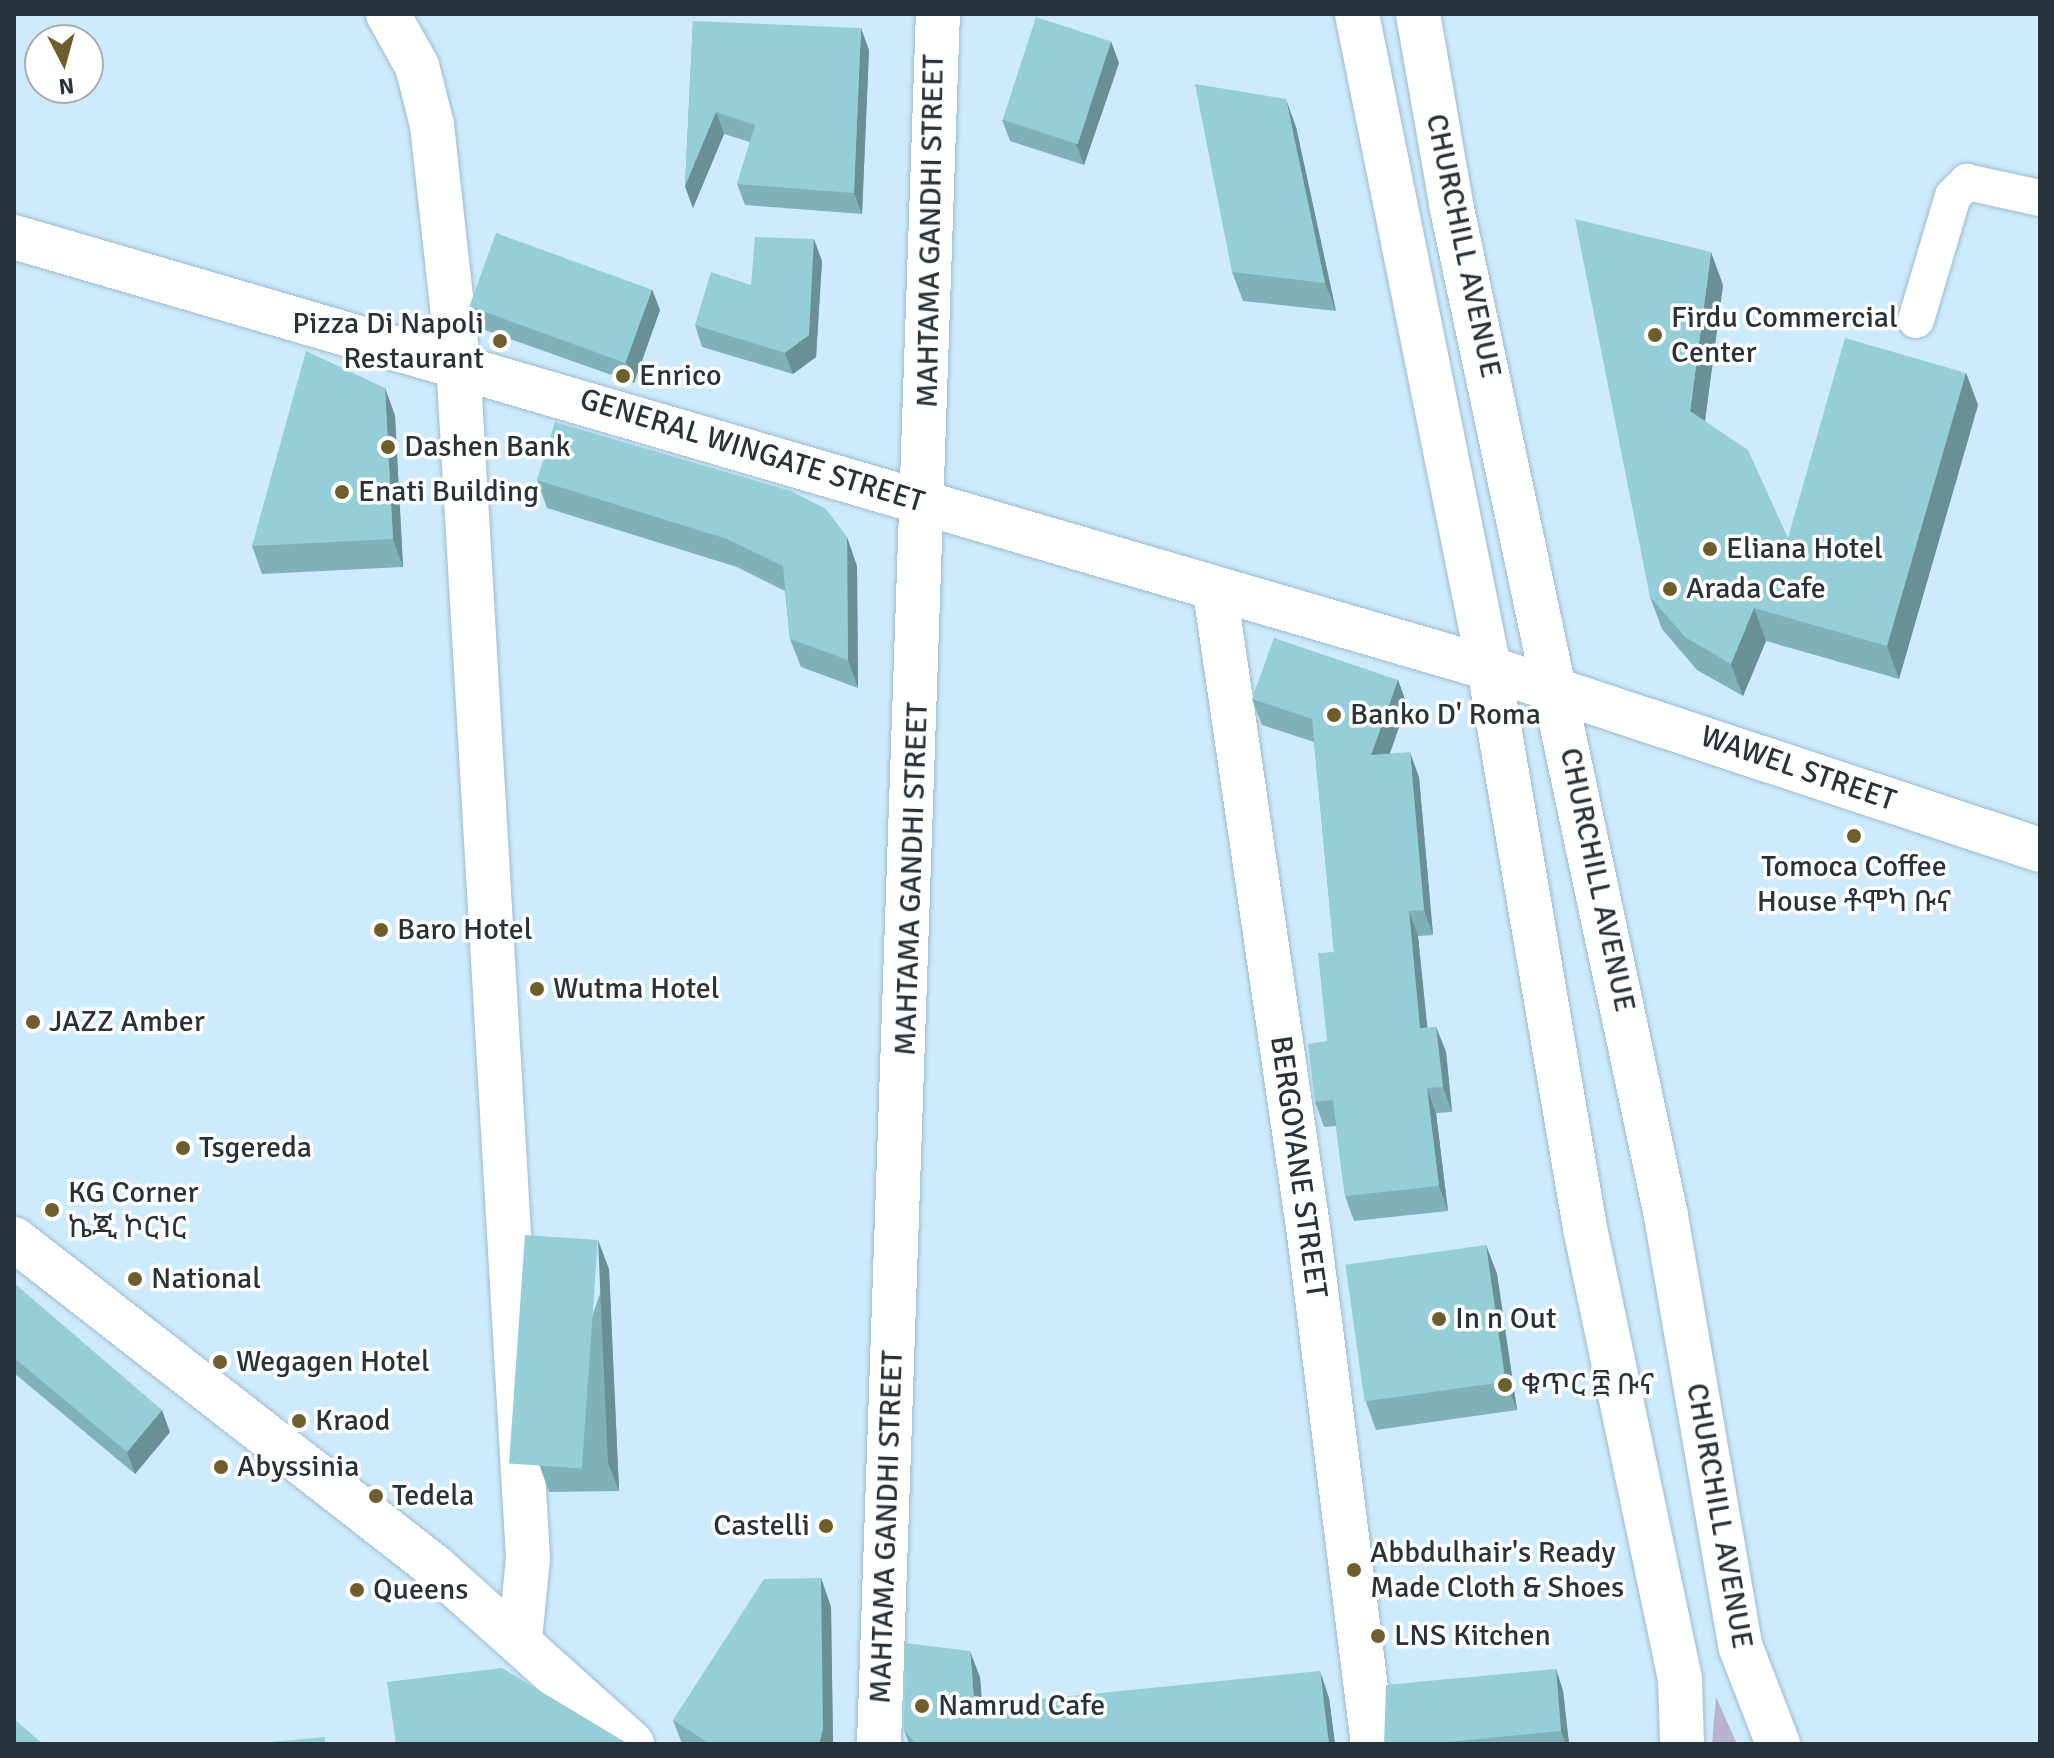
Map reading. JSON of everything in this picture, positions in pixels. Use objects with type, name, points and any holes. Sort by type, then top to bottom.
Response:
[{"type":"main road","points":[[388,14],[417,66],[432,125],[458,362],[528,1558],[520,1640]]},
{"type":"main road","name":"MAHTAMA GANDHI STREET","points":[[879,1744],[925,504],[938,14]]},
{"type":"main road","name":"CHURCHILL AVENUE","points":[[1357,14],[1489,668],[1585,1228],[1680,1679],[1682,1744]]},
{"type":"main road","name":"CHURCHILL AVENUE","points":[[1418,14],[1452,209],[1557,689],[1666,1216],[1741,1648],[1778,1744]]},
{"type":"main road","name":"GENERAL WINGATE STREET","points":[[14,237],[458,362],[1215,591],[1489,668]]},
{"type":"main road","name":"BERGOYANE STREET","points":[[1215,591],[1309,1234],[1373,1744]]},
{"type":"main road","name":"WAWEL STREET","points":[[1489,668],[2040,850]]},
{"type":"main road","points":[[14,1239],[249,1418],[520,1640],[632,1744]]},
{"type":"street","points":[[1916,320],[1953,196],[1967,182],[2040,198]]},
{"type":"shaded area","points":[[1716,1697],[1737,1744],[1712,1744]]},
{"type":"building","points":[[1036,17],[1111,41],[1078,144],[1003,120]]},
{"type":"building","points":[[693,21],[861,28],[854,193],[737,184],[755,125],[716,112],[685,186]]},
{"type":"building","points":[[1195,84],[1286,99],[1325,283],[1232,272]]},
{"type":"building","points":[[1575,219],[1711,252],[1690,411],[1748,450],[1788,538],[1845,338],[1966,373],[1887,646],[1754,608],[1731,664],[1685,637],[1650,597]]},
{"type":"building","points":[[496,233],[652,290],[625,363],[469,306]]},
{"type":"building","points":[[755,237],[814,239],[809,335],[785,353],[695,325],[711,272],[751,285]]},
{"type":"building","name":"Enati Building","points":[[306,351],[385,388],[393,539],[252,546]]},
{"type":"building","points":[[555,422],[791,491],[826,509],[847,537],[848,660],[790,639],[783,566],[727,539],[537,480]]},
{"type":"building","points":[[1274,638],[1398,680],[1371,755],[1410,752],[1424,910],[1409,911],[1420,1028],[1436,1027],[1443,1087],[1427,1088],[1439,1186],[1345,1196],[1333,1100],[1315,1102],[1308,1044],[1327,1041],[1318,953],[1334,952],[1312,719],[1252,699]]},
{"type":"building","points":[[525,1235],[598,1240],[582,1469],[509,1463]]},
{"type":"building","points":[[1486,1245],[1505,1382],[1365,1401],[1345,1265]]},
{"type":"building","points":[[14,1283],[162,1410],[127,1452],[14,1358]]},
{"type":"building","points":[[821,1578],[823,1729],[819,1744],[710,1744],[673,1720],[764,1579]]},
{"type":"building","points":[[905,1643],[970,1651],[974,1698],[1012,1702],[1320,1671],[1329,1744],[916,1744],[904,1730]]},
{"type":"building","points":[[502,1668],[626,1744],[396,1744],[387,1682]]},
{"type":"building","points":[[1556,1669],[1561,1731],[1427,1744],[1384,1744],[1386,1685]]},
{"type":"building","points":[[14,1719],[43,1744],[14,1744]]},
{"type":"building","points":[[325,1737],[325,1744],[250,1744]]},
{"type":"place","name":"Firdu Commercial Center","points":[[1655,335]]},
{"type":"place","name":"Pizza Di Napoli Restaurant","points":[[500,341]]},
{"type":"place","name":"Enrico","points":[[623,376]]},
{"type":"place","name":"Dashen Bank","points":[[388,447]]},
{"type":"place","name":"Enati Building","points":[[342,492]]},
{"type":"place","name":"Eliana Hotel","points":[[1710,549]]},
{"type":"place","name":"Arada Cafe","points":[[1670,589]]},
{"type":"place","name":"Banko D' Roma","points":[[1334,715]]},
{"type":"place","name":"Tomoca Coffee House ቶሞካ ቡና","points":[[1854,836]]},
{"type":"place","name":"Baro Hotel","points":[[381,930]]},
{"type":"place","name":"Wutma Hotel","points":[[537,989]]},
{"type":"place","name":"JAZZ Amber","points":[[33,1022]]},
{"type":"place","name":"Tsgereda","points":[[183,1148]]},
{"type":"place","name":"KG Corner ኬጂ ኮርነር","points":[[52,1210]]},
{"type":"place","name":"National","points":[[135,1279]]},
{"type":"place","name":"In n Out","points":[[1439,1319]]},
{"type":"place","name":"Wegagen Hotel","points":[[220,1362]]},
{"type":"place","name":"ቁጥር ፰ ቡና","points":[[1505,1385]]},
{"type":"place","name":"Kraod","points":[[299,1421]]},
{"type":"place","name":"Abyssinia","points":[[221,1467]]},
{"type":"place","name":"Tedela","points":[[376,1496]]},
{"type":"place","name":"Castelli","points":[[826,1526]]},
{"type":"place","name":"Abbdulhair's Ready Made Cloth & Shoes","points":[[1354,1570]]},
{"type":"place","name":"Queens","points":[[357,1590]]},
{"type":"place","name":"LNS Kitchen","points":[[1378,1636]]},
{"type":"place","name":"Namrud Cafe","points":[[922,1706]]}]
